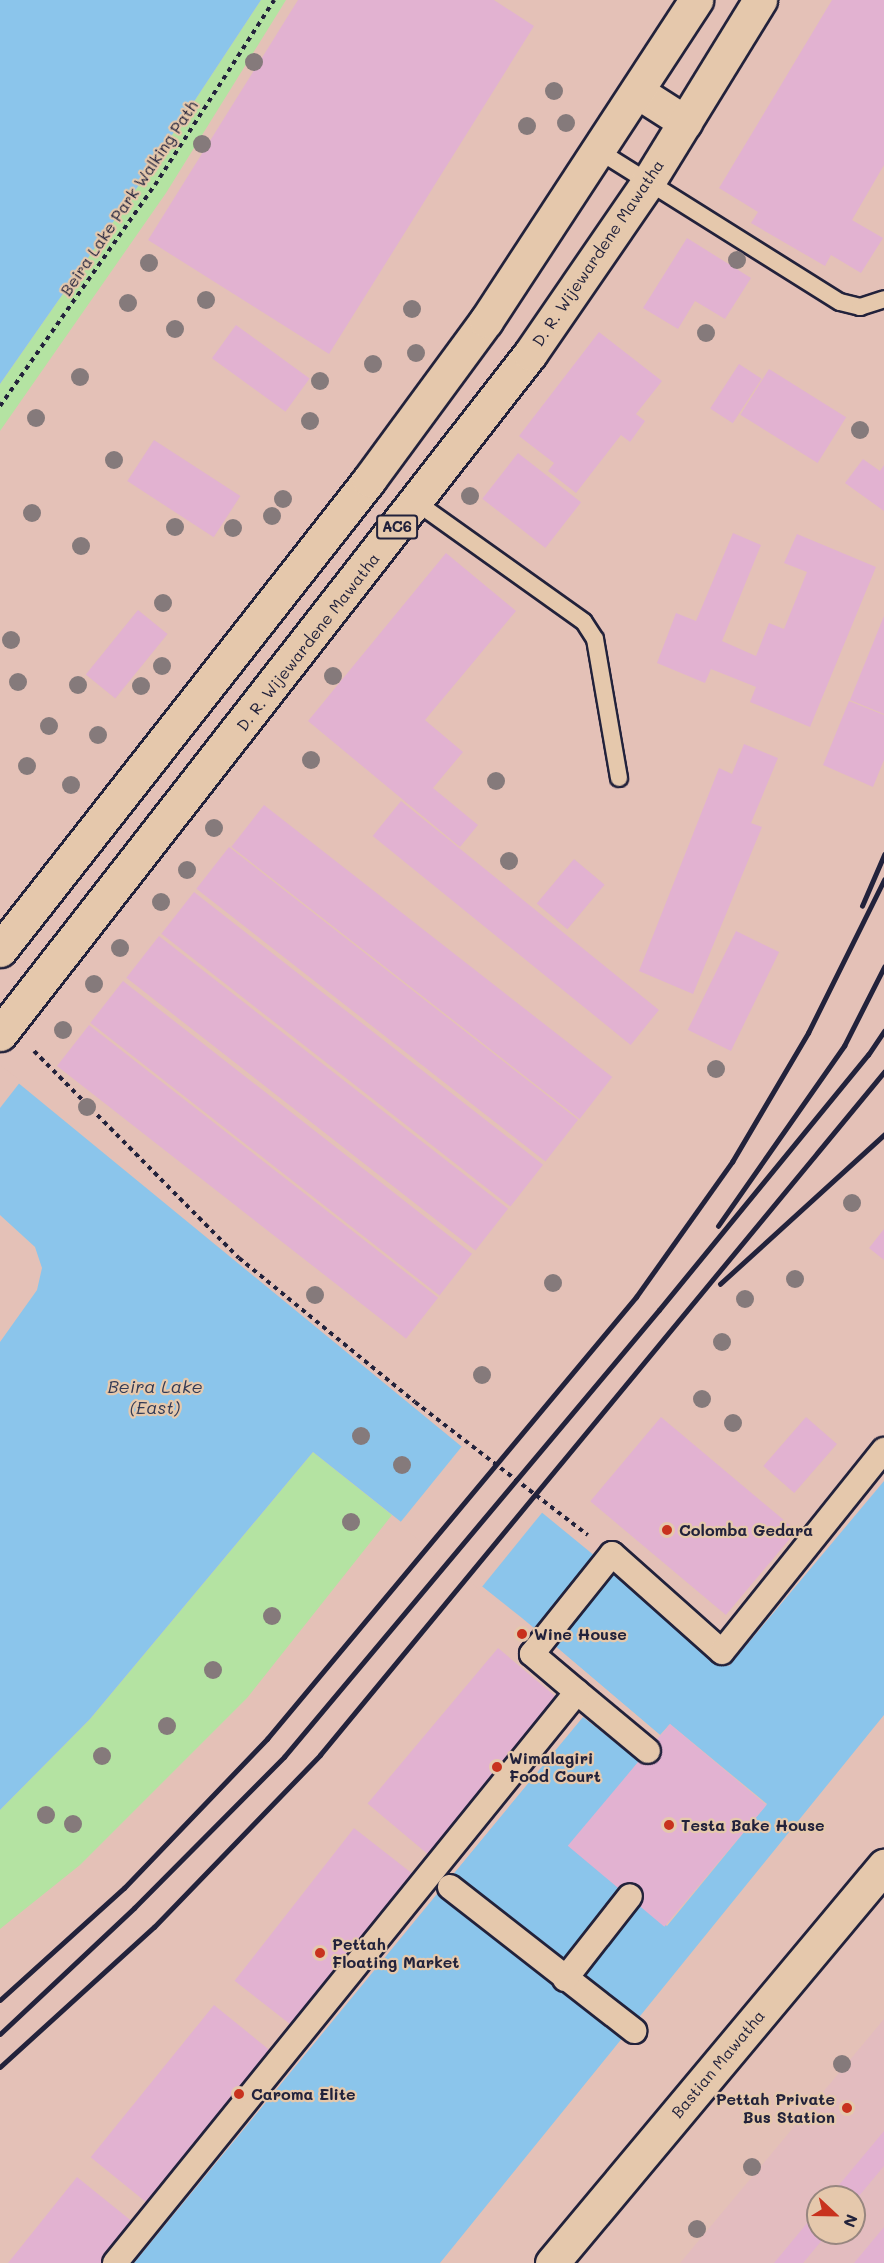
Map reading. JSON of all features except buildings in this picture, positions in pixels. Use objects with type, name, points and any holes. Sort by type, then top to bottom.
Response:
[{"type":"main road","points":[[0,950],[369,480],[486,321],[638,92],[696,0]]},
{"type":"main road","name":"D. R. Wijewardene Mawatha","points":[[3,1031],[530,354],[648,182],[760,0]]},
{"type":"main road","points":[[638,92],[685,122]]},
{"type":"main road","name":"Bastian Mawatha","points":[[552,2263],[884,1866]]},
{"type":"street","points":[[648,1750],[532,1654],[612,1554],[722,1652],[884,1450]]},
{"type":"street","points":[[115,2263],[577,1692]]},
{"type":"street","points":[[450,1887],[634,2031]]},
{"type":"street","points":[[566,1979],[630,1896]]},
{"type":"lane","points":[[599,151],[840,302],[860,307],[884,299]]},
{"type":"lane","points":[[416,502],[584,622],[595,639],[619,778]]},
{"type":"path","name":"Beira Lake Park Walking Path","points":[[0,406],[155,185],[274,0]]},
{"type":"path","points":[[3,1031],[238,1258],[415,1402],[612,1554]]},
{"type":"shaded area","name":"Pettah Private Bus Station","points":[[884,2019],[884,2263],[680,2263]]},
{"type":"green space","points":[[261,0],[286,0],[166,193],[0,431],[0,384],[143,179]]},
{"type":"green space","points":[[313,1452],[392,1515],[247,1698],[80,1865],[0,1929],[0,1810],[90,1719]]},
{"type":"water","points":[[0,0],[261,0],[143,179],[0,384]]},
{"type":"water","name":"Beira Lake (East)","points":[[0,1068],[729,1666],[884,1481],[884,1715],[440,2263],[134,2263],[583,1716],[640,1761],[630,1896],[669,1725],[661,1736],[522,1618],[313,1452],[90,1719],[0,1810],[0,1342],[37,1290],[42,1268],[35,1247],[0,1215]]},
{"type":"pier","points":[[0,1065],[21,1081],[0,1108]]},
{"type":"pier","points":[[463,1445],[544,1510],[480,1590],[399,1524]]},
{"type":"pier","name":"Testa Bake House","points":[[522,1618],[660,1735],[670,1724],[767,1804],[667,1926],[570,1847],[639,1761],[583,1717],[131,2263],[450,1870],[582,1714],[642,1759],[659,1738]]},
{"type":"railway","points":[[862,906],[884,855]]},
{"type":"railway","points":[[0,2000],[124,1888],[267,1739],[636,1297],[732,1162],[808,1033],[884,880]]},
{"type":"railway","points":[[718,1226],[844,1046],[884,967]]},
{"type":"railway","points":[[0,2034],[134,1908],[284,1757],[659,1310],[868,1055],[884,1031]]},
{"type":"railway","points":[[0,2067],[154,1927],[320,1755],[884,1072]]},
{"type":"railway","points":[[720,1284],[884,1135]]},
{"type":"place","name":"Colomba Gedara","points":[[667,1530]]},
{"type":"place","name":"Wine House","points":[[522,1634]]},
{"type":"place","name":"Wimalagiri Food Court","points":[[497,1767]]},
{"type":"place","name":"Testa Bake House","points":[[669,1825]]},
{"type":"place","name":"Pettah Floating Market","points":[[320,1953]]},
{"type":"place","name":"Caroma Elite","points":[[239,2094]]},
{"type":"place","name":"Pettah Private Bus Station","points":[[847,2108]]}]
